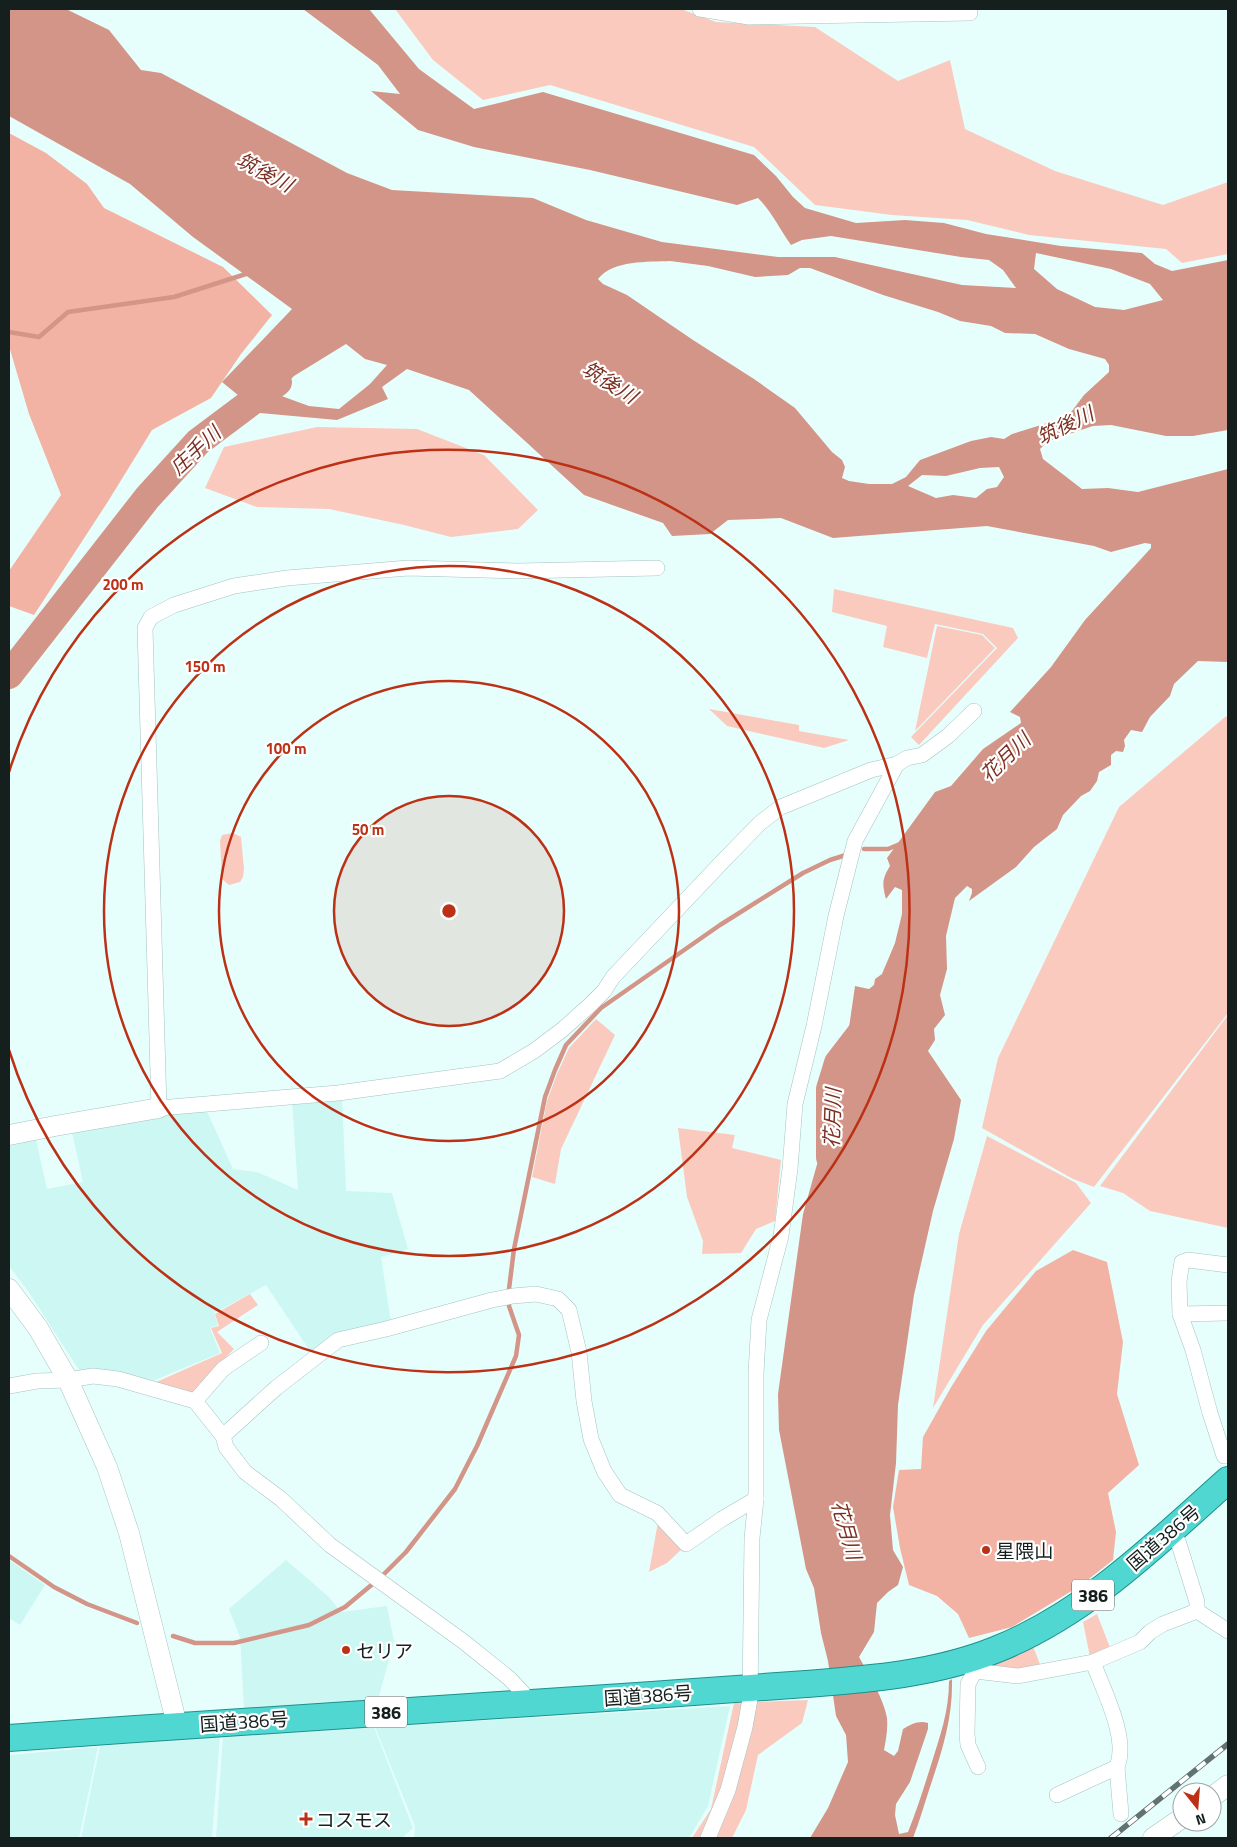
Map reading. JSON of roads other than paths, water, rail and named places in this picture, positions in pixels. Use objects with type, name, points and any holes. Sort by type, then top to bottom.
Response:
[{"type":"highway","name":"国道386号","points":[[9,1738],[177,1725],[525,1704],[866,1679],[972,1665],[994,1650],[1036,1631],[1079,1606],[1134,1563],[1172,1530],[1226,1468]]},
{"type":"street","points":[[711,10],[749,17],[970,13]]},
{"type":"street","points":[[159,1108],[145,628],[151,617],[174,605],[234,586],[287,578],[408,568],[518,571],[657,568]]},
{"type":"street","points":[[9,1135],[159,1108],[338,1093],[500,1071],[534,1051],[592,1004],[613,977],[694,890],[760,823],[781,807],[870,770],[897,764],[907,758],[922,755],[948,736],[974,712]]},
{"type":"street","points":[[708,1838],[728,1790],[757,1687],[752,1538],[756,1499],[756,1373],[759,1320],[781,1236],[790,1169],[795,1104],[814,1026],[836,916],[855,841],[897,764]]},
{"type":"street","points":[[1226,1468],[1193,1350],[1180,1314],[1179,1281],[1182,1262],[1188,1260],[1228,1265]]},
{"type":"street","points":[[9,1289],[38,1328],[68,1380],[107,1467],[129,1533],[177,1725]]},
{"type":"street","points":[[222,1436],[276,1388],[338,1340],[509,1296],[536,1294],[558,1299],[569,1310],[579,1352],[584,1401],[591,1439],[604,1470],[620,1494],[656,1513],[686,1544],[722,1519],[756,1499]]},
{"type":"street","points":[[1180,1314],[1228,1314]]},
{"type":"street","points":[[194,1401],[223,1369],[261,1343]]},
{"type":"street","points":[[9,1386],[37,1381],[68,1380],[93,1376],[118,1379],[194,1401],[222,1436],[226,1448],[245,1472],[281,1499],[330,1545],[464,1642],[510,1679],[524,1693],[525,1704]]},
{"type":"street","points":[[1172,1530],[1178,1541],[1197,1602],[1197,1611]]},
{"type":"street","points":[[1197,1611],[1228,1632]]},
{"type":"street","points":[[978,1767],[968,1745],[967,1734],[968,1684],[972,1665],[1018,1676],[1093,1662],[1140,1642],[1150,1632],[1163,1624],[1197,1611]]},
{"type":"street","points":[[1093,1662],[1117,1726],[1120,1759],[1117,1767],[1121,1814]]},
{"type":"street","points":[[1057,1795],[1117,1767]]},
{"type":"street","points":[[1153,1838],[1172,1825]]},
{"type":"water","name":"筑後川","points":[[9,9],[66,9],[109,30],[141,70],[161,73],[347,173],[392,190],[533,198],[586,220],[662,242],[778,257],[835,257],[962,285],[1016,288],[1003,270],[989,260],[831,236],[802,240],[791,245],[758,198],[737,205],[590,170],[474,147],[418,130],[371,91],[400,94],[378,65],[303,9],[369,9],[419,69],[474,109],[543,92],[754,155],[805,208],[856,223],[905,220],[944,223],[986,234],[1061,246],[1142,253],[1155,264],[1172,271],[1228,260],[1228,430],[1193,436],[1166,436],[1111,425],[1093,426],[1048,441],[1040,449],[1043,459],[1082,489],[1108,488],[1138,492],[1228,469],[1228,662],[1198,661],[1174,684],[1170,696],[1150,717],[1142,732],[1131,730],[1124,740],[1123,752],[1116,751],[1111,755],[1111,765],[1099,772],[1097,781],[1090,791],[1081,796],[1063,815],[1057,829],[1034,847],[1016,867],[969,901],[972,889],[967,886],[955,898],[946,936],[947,969],[940,995],[945,1015],[934,1029],[935,1040],[928,1051],[961,1100],[954,1139],[933,1211],[914,1295],[898,1405],[896,1463],[890,1515],[893,1550],[903,1567],[898,1585],[877,1603],[874,1632],[859,1657],[883,1703],[887,1718],[884,1750],[894,1756],[898,1751],[903,1729],[915,1723],[928,1723],[928,1729],[910,1782],[896,1804],[895,1815],[899,1834],[908,1832],[917,1807],[941,1734],[946,1714],[949,1681],[952,1679],[951,1706],[946,1732],[913,1838],[810,1838],[828,1808],[848,1762],[846,1735],[836,1716],[814,1588],[806,1569],[779,1430],[778,1394],[803,1214],[842,1076],[855,986],[869,989],[874,985],[875,979],[882,974],[895,943],[902,914],[902,890],[895,887],[886,899],[884,882],[885,875],[890,866],[887,858],[935,792],[951,786],[983,749],[1021,723],[1020,717],[1010,712],[1051,667],[1085,620],[1151,548],[1151,544],[1145,543],[1111,552],[1094,546],[987,526],[833,538],[781,518],[728,520],[710,534],[672,536],[663,523],[584,495],[469,390],[407,369],[382,387],[388,399],[337,420],[260,413],[222,382],[292,309],[193,237],[130,184],[9,116]],"holes":[[[1036,253],[1111,269],[1150,284],[1163,300],[1124,310],[1095,307],[1057,289],[1034,269]],[[670,261],[708,266],[755,277],[788,275],[800,268],[810,268],[960,321],[991,326],[1005,333],[1035,334],[1069,349],[1105,359],[1109,365],[1109,372],[1084,395],[1072,411],[1057,420],[1012,434],[1004,439],[991,437],[971,441],[920,460],[906,477],[892,484],[869,484],[849,481],[842,478],[845,467],[842,460],[832,452],[795,408],[627,295],[603,284],[598,279],[612,268],[642,262]],[[346,344],[365,359],[387,365],[370,384],[339,409],[309,406],[276,394],[294,376]],[[999,467],[1004,477],[997,487],[987,489],[976,498],[953,495],[936,498],[908,486],[922,475],[946,476],[980,468]]]},
{"type":"waterway","points":[[9,332],[39,337],[68,312],[174,297],[249,273]]},
{"type":"waterway","name":"庄手川","points":[[9,675],[147,498],[198,442],[278,382]]},
{"type":"waterway","points":[[864,849],[888,849],[900,844]]},
{"type":"waterway","points":[[381,1577],[406,1552],[455,1489],[477,1446],[516,1356],[519,1335],[509,1306],[514,1249],[545,1097],[566,1045],[601,1008],[720,925],[803,873],[830,860],[846,855]]},
{"type":"waterway","name":"花月川","points":[[830,1157],[830,1089],[838,1063],[868,1024]]},
{"type":"waterway","points":[[9,1556],[54,1587],[87,1604],[137,1623]]},
{"type":"waterway","points":[[173,1636],[195,1643],[234,1643],[309,1625],[345,1607],[375,1582]]},
{"type":"railway","points":[[1111,1838],[1228,1744]]},
{"type":"place","name":"星隈山","points":[[986,1550]]},
{"type":"place","name":"セリア","points":[[346,1650]]},
{"type":"place","name":"コスモス","points":[[306,1819]]}]
